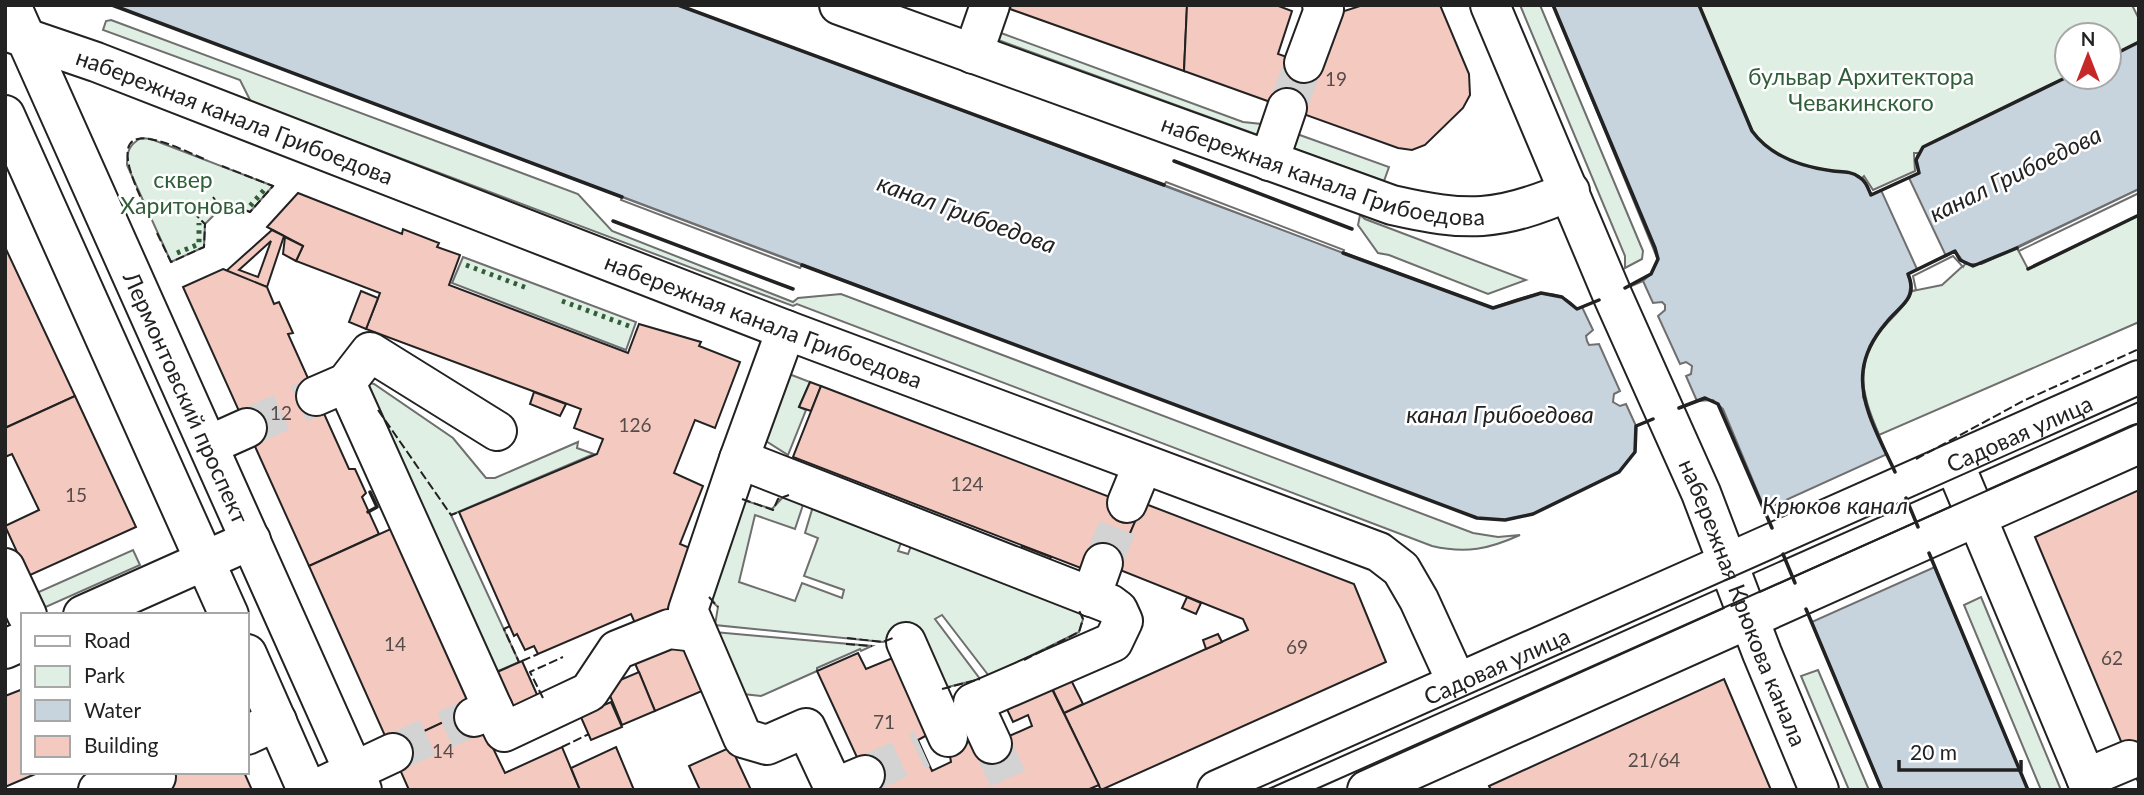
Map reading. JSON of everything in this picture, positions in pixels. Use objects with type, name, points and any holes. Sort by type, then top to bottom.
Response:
[{"type":"street","name":"набережная канала Грибоедова","points":[[839,5],[1392,205],[1442,216],[1477,219],[1510,214],[1570,191]]},
{"type":"street","points":[[973,54],[990,5]]},
{"type":"street","points":[[1304,62],[1324,9],[1322,5]]},
{"type":"street","points":[[1490,5],[1570,191]]},
{"type":"street","name":"набережная канала Грибоедова","points":[[14,25],[96,62],[786,330],[1379,552],[1401,569],[1457,683]]},
{"type":"street","name":"Лермонтовский проспект","points":[[14,25],[209,445],[358,780]]},
{"type":"street","points":[[1269,161],[1287,108]]},
{"type":"street","points":[[5,116],[228,613]]},
{"type":"street","name":"набережная Крюкова канала","points":[[1570,191],[1611,292],[1667,416],[1819,790]]},
{"type":"street","points":[[786,330],[688,610],[743,738],[767,745],[806,728],[834,788],[865,775]]},
{"type":"street","points":[[497,431],[370,352],[331,390],[483,713],[504,732],[589,692],[617,650],[668,629],[696,632]]},
{"type":"street","name":"Садовая улица","points":[[1217,790],[2139,380]]},
{"type":"street","points":[[209,445],[247,428]]},
{"type":"street","points":[[1367,790],[2139,444]]},
{"type":"street","points":[[739,459],[1097,580],[1118,610],[1122,621],[1113,642],[973,703],[961,738],[906,642]]},
{"type":"street","points":[[1955,463],[2089,784],[2129,760]]},
{"type":"street","points":[[1127,503],[1143,464]]},
{"type":"street","points":[[88,613],[251,540]]},
{"type":"street","points":[[5,568],[26,613]]},
{"type":"street","points":[[5,649],[21,642]]},
{"type":"street","points":[[248,659],[262,728],[307,790]]},
{"type":"street","points":[[314,790],[358,780],[393,754]]},
{"type":"street","points":[[98,790],[116,781],[135,787],[156,777]]},
{"type":"green space","points":[[1520,5],[1540,5],[1643,251],[1642,259],[1625,268],[1625,256]]},
{"type":"green space","name":"бульвар Архитектора Чевакинского","points":[[1699,5],[2132,5],[2139,19],[2139,42],[2123,50],[2123,21],[2053,21],[2053,84],[1923,147],[1919,173],[1871,195],[1865,183],[1855,175],[1816,168],[1785,158],[1767,147],[1752,131]]},
{"type":"green space","points":[[111,20],[578,194],[612,231],[793,302],[798,298],[841,294],[1473,533],[1498,537],[1520,535],[1477,549],[1456,550],[1432,546],[797,304],[793,306],[251,102],[240,80],[103,30],[106,21]]},
{"type":"green space","points":[[1001,33],[1243,122],[1271,125],[1266,138],[998,40]]},
{"type":"green space","points":[[1297,134],[1389,167],[1384,181],[1292,148]]},
{"type":"green space","name":"сквер Харитонова","points":[[141,138],[151,139],[273,186],[250,212],[240,208],[221,208],[205,224],[204,247],[171,262],[127,165],[130,149]]},
{"type":"green space","points":[[1360,215],[1526,280],[1488,294],[1378,253],[1358,225]]},
{"type":"green space","points":[[2139,215],[2139,322],[1879,435],[1864,390],[1864,362],[1876,334],[1905,303],[1912,291],[1942,285],[1965,264],[1981,264],[2017,248],[2028,269]]},
{"type":"green space","points":[[463,257],[636,322],[626,350],[452,283]]},
{"type":"green space","points":[[789,374],[810,382],[799,407],[806,410],[788,455],[766,441],[763,431]]},
{"type":"green space","points":[[366,382],[374,384],[453,438],[486,478],[495,478],[578,442],[577,448],[594,454],[451,515],[519,662],[496,672],[426,514],[359,395]]},
{"type":"green space","points":[[783,497],[805,499],[795,529],[755,515],[739,582],[795,601],[802,583],[842,598],[844,590],[804,576],[818,538],[805,533],[814,503],[903,537],[898,551],[908,554],[913,541],[1079,609],[1083,619],[1079,632],[989,676],[942,615],[935,619],[980,679],[940,689],[914,629],[883,642],[715,625],[718,607],[709,599],[740,499],[772,509]]},
{"type":"green space","points":[[133,550],[140,565],[39,610],[32,595]]},
{"type":"green space","points":[[1981,597],[2061,790],[2041,790],[1964,605]]},
{"type":"green space","points":[[714,632],[872,646],[817,668],[817,671],[761,696],[743,694]]},
{"type":"green space","points":[[1818,670],[1869,790],[1849,790],[1801,676]]},
{"type":"water","name":"канал Грибоедова","points":[[112,5],[678,5],[1493,308],[1537,294],[1548,294],[1568,301],[1577,309],[1643,281],[1651,274],[1658,260],[1553,5],[1699,5],[1752,131],[1760,140],[1768,148],[1788,159],[1821,169],[1856,175],[1865,183],[1871,195],[1919,173],[1916,160],[1923,147],[2053,84],[2053,91],[2123,91],[2123,50],[2139,42],[2139,189],[1981,264],[1965,264],[1955,251],[1908,274],[1909,295],[1898,312],[1875,337],[1864,366],[1863,397],[2028,790],[1882,790],[1723,409],[1713,400],[1697,401],[1636,426],[1635,452],[1619,472],[1533,514],[1505,520],[1477,518]]},
{"type":"pier","points":[[1914,153],[1918,153],[1916,160],[1919,173],[1909,178],[1946,256],[1955,251],[1965,264],[1963,267],[1953,256],[1913,276],[1916,290],[1912,291],[1908,274],[1917,269],[1881,190],[1871,195],[1862,178],[1864,176],[1873,190],[1915,171]]},
{"type":"pier","points":[[1166,182],[1344,250],[1343,253],[1164,185]]},
{"type":"pier","points":[[2139,189],[2139,193],[2019,251],[2017,248]]},
{"type":"pier","points":[[622,197],[802,265],[800,268],[621,200]]},
{"type":"pier","points":[[1643,281],[1653,303],[1662,302],[1665,305],[1665,310],[1658,316],[1680,364],[1686,362],[1692,366],[1691,374],[1686,376],[1697,401],[1636,426],[1626,404],[1620,406],[1613,402],[1614,394],[1620,391],[1599,344],[1589,345],[1587,341],[1586,336],[1593,330],[1582,307]]},
{"type":"pier","points":[[1887,454],[1935,567],[1812,622],[1764,510]]},
{"type":"building","points":[[1011,5],[1187,5],[1184,71],[1010,9]]},
{"type":"building","points":[[1187,5],[1276,5],[1292,11],[1278,54],[1315,67],[1338,13],[1363,5],[1440,5],[1469,74],[1470,95],[1463,108],[1425,145],[1412,150],[1398,148],[1184,71]]},
{"type":"building","points":[[298,193],[402,234],[403,229],[439,243],[437,247],[460,255],[449,285],[628,353],[639,324],[701,342],[699,346],[740,362],[715,428],[695,420],[674,473],[703,486],[680,544],[697,551],[667,621],[639,632],[631,614],[538,654],[534,646],[525,650],[517,634],[514,636],[459,512],[597,454],[603,439],[574,428],[581,409],[366,329],[380,293],[296,261],[303,246],[267,227]]},
{"type":"building","points":[[272,230],[284,236],[267,287],[225,272]],"holes":[[[271,241],[258,277],[239,270]]]},
{"type":"building","points":[[285,237],[303,246],[296,261],[283,254]]},
{"type":"building","points":[[5,247],[75,396],[5,428]]},
{"type":"building","points":[[223,269],[267,287],[274,304],[279,302],[293,333],[288,334],[349,469],[355,469],[366,493],[362,497],[379,534],[309,566],[183,287]]},
{"type":"building","points":[[361,291],[378,298],[366,329],[349,322]]},
{"type":"building","points":[[810,382],[821,386],[811,411],[799,407]]},
{"type":"building","points":[[821,386],[1141,509],[1115,568],[1086,570],[793,457]]},
{"type":"building","points":[[534,392],[566,404],[560,416],[530,404]]},
{"type":"building","points":[[75,396],[136,527],[28,576],[5,526],[39,510],[12,454],[5,457],[5,428]]},
{"type":"building","points":[[2139,490],[2139,784],[2035,537]]},
{"type":"building","points":[[1143,503],[1354,584],[1386,662],[1101,790],[1064,713],[1248,630],[1243,619],[1115,568]]},
{"type":"building","points":[[395,527],[477,707],[390,747],[309,566]]},
{"type":"building","points":[[1022,546],[1051,557],[1048,564],[1019,553]]},
{"type":"building","points":[[1187,597],[1201,603],[1196,614],[1182,608]]},
{"type":"building","points":[[1218,634],[1222,642],[1206,649],[1203,640]]},
{"type":"building","points":[[681,641],[702,691],[655,711],[634,661]]},
{"type":"building","points":[[858,653],[866,669],[895,657],[929,734],[918,740],[932,771],[951,762],[950,756],[963,743],[970,742],[980,749],[1032,726],[1028,715],[1013,722],[1004,703],[1049,683],[1099,785],[1087,790],[854,790],[868,781],[817,671]]},
{"type":"building","points":[[522,661],[539,699],[505,714],[488,676]]},
{"type":"building","points":[[639,672],[655,711],[622,725],[606,686]]},
{"type":"building","points":[[1070,678],[1083,704],[1064,713],[1051,686]]},
{"type":"building","points":[[1724,679],[1771,790],[1491,790],[1489,786]]},
{"type":"building","points":[[21,690],[21,774],[35,774],[5,787],[5,696]]},
{"type":"building","points":[[611,702],[622,727],[591,740],[580,715]]},
{"type":"building","points":[[469,710],[481,723],[505,773],[562,747],[580,790],[409,790],[390,747]]},
{"type":"building","points":[[616,747],[634,790],[580,790],[571,768]]},
{"type":"building","points":[[731,747],[751,790],[700,790],[689,766]]},
{"type":"building","points":[[156,774],[245,774],[252,790],[162,790]]},
{"type":"tunnel","points":[[1287,108],[1304,63]]},
{"type":"tunnel","points":[[247,428],[316,396]]},
{"type":"tunnel","points":[[1103,563],[1127,503]]},
{"type":"tunnel","points":[[393,753],[473,717]]},
{"type":"tunnel","points":[[992,744],[1013,790]]},
{"type":"tunnel","points":[[865,775],[922,749]]},
{"type":"tram line","points":[[1254,790],[2139,396]]},
{"type":"tram line","points":[[1314,790],[2139,423]]},
{"type":"hedge","points":[[225,203],[250,206],[265,189]]},
{"type":"hedge","points":[[177,253],[199,244],[199,223]]},
{"type":"hedge","points":[[466,265],[527,288]]},
{"type":"hedge","points":[[562,301],[629,326]]},
{"type":"fence","points":[[151,219],[130,170],[129,146],[136,139],[156,140],[207,160]]},
{"type":"fence","points":[[213,197],[221,208],[240,208],[250,212],[273,186],[222,166]]},
{"type":"fence","points":[[157,233],[171,262],[204,247],[205,224],[197,216]]},
{"type":"fence","points":[[1916,459],[2023,401],[2139,349]]},
{"type":"fence","points":[[378,410],[451,515],[459,512]]},
{"type":"fence","points":[[742,499],[773,510],[778,499],[789,495]]},
{"type":"fence","points":[[709,597],[718,607]]},
{"type":"fence","points":[[1024,660],[1079,632],[1083,619],[1078,608]]},
{"type":"fence","points":[[510,626],[504,629],[519,662]]},
{"type":"fence","points":[[847,638],[883,642],[893,638]]},
{"type":"fence","points":[[846,644],[872,646]]},
{"type":"fence","points":[[522,661],[538,654]]},
{"type":"fence","points":[[543,698],[530,672],[563,657]]},
{"type":"fence","points":[[942,689],[980,679]]},
{"type":"fence","points":[[562,747],[589,734]]},
{"type":"wall","points":[[112,5],[622,197]]},
{"type":"wall","points":[[678,5],[1164,185]]},
{"type":"wall","points":[[1553,5],[1658,259],[1651,274],[1625,288]]},
{"type":"wall","points":[[1699,5],[1752,131],[1760,140],[1768,148],[1788,159],[1821,169],[1856,175],[1865,183],[1871,195],[1919,173],[1916,160],[1923,147],[2053,84]]},
{"type":"wall","points":[[2123,50],[2139,42]]},
{"type":"wall","points":[[1174,161],[1352,229]]},
{"type":"wall","points":[[2028,269],[2139,215]]},
{"type":"wall","points":[[613,221],[793,289]]},
{"type":"wall","points":[[1895,472],[1868,410],[1864,397],[1863,371],[1874,339],[1909,296],[1911,283],[1908,274],[1955,251],[1960,260],[1973,266],[2017,248]]},
{"type":"wall","points":[[1343,253],[1493,308],[1541,293],[1562,297],[1577,309],[1599,300]]},
{"type":"wall","points":[[802,265],[1477,518],[1505,520],[1533,514],[1619,472],[1635,452],[1636,426],[1653,419]]},
{"type":"wall","points":[[1679,408],[1705,398],[1718,404],[1772,528]]},
{"type":"wall","points":[[368,512],[377,507],[370,492]]},
{"type":"wall","points":[[1906,498],[1918,527]]},
{"type":"wall","points":[[1929,553],[2028,790]]},
{"type":"wall","points":[[1783,554],[1795,583]]},
{"type":"wall","points":[[1806,609],[1882,790]]},
{"type":"water label","name":"Крюков канал","points":[[1835,504]]}]
